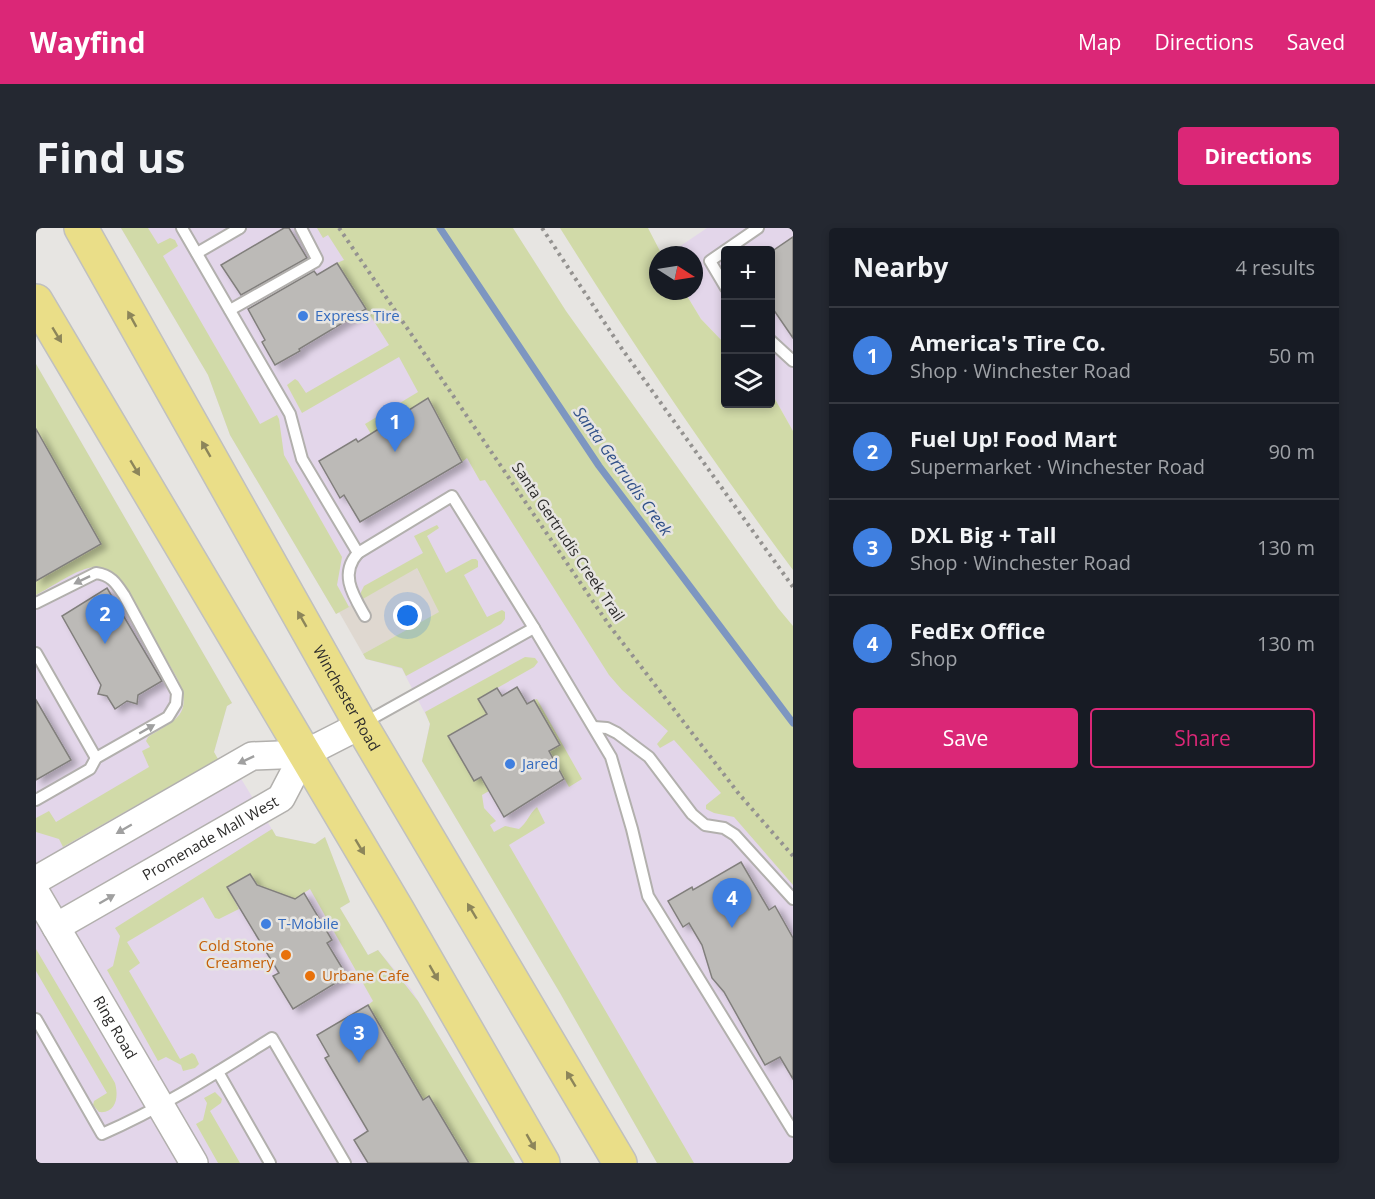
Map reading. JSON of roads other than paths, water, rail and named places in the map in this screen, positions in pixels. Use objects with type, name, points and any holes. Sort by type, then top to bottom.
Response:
[{"type":"main road","name":"Winchester Road","points":[[81,228],[362,725],[621,1163]]},
{"type":"main road","points":[[36,301],[398,911],[543,1163]]},
{"type":"street","points":[[36,880],[252,756],[304,754],[362,725]]},
{"type":"street","name":"Promenade Mall West","points":[[56,927],[280,798],[304,754]]},
{"type":"street","name":"Ring Road","points":[[36,893],[194,1163]]},
{"type":"lane","points":[[182,228],[290,414],[302,459],[358,553]]},
{"type":"lane","points":[[197,252],[240,228]]},
{"type":"lane","points":[[230,310],[315,262],[317,258],[301,228]]},
{"type":"lane","points":[[732,246],[758,228]]},
{"type":"lane","points":[[721,253],[710,261],[721,280]]},
{"type":"lane","points":[[775,344],[793,361]]},
{"type":"lane","points":[[365,616],[349,588],[348,570],[352,559],[358,553],[452,496],[611,757],[648,896],[793,1131]]},
{"type":"lane","points":[[36,603],[96,573],[106,574],[114,580],[124,595],[177,693],[176,704],[168,717],[96,758],[90,769],[36,800]]},
{"type":"lane","points":[[362,725],[534,628]]},
{"type":"lane","points":[[36,653],[96,758]]},
{"type":"lane","points":[[594,727],[607,728],[649,757],[692,814],[705,825],[724,828],[735,835],[793,899]]},
{"type":"lane","points":[[36,1019],[102,1134],[160,1107],[272,1038],[345,1163]]},
{"type":"lane","points":[[218,1072],[270,1163]]},
{"type":"waterway","name":"Santa Gertrudis Creek","points":[[440,228],[599,466],[793,723]]},
{"type":"place","name":"Express Tire","points":[[303,316]]},
{"type":"place","name":"America's Tire Co.","points":[[395,452]]},
{"type":"place","name":"Fuel Up! Food Mart","points":[[105,644]]},
{"type":"place","name":"Jared","points":[[510,764]]},
{"type":"place","name":"T-Mobile","points":[[266,924]]},
{"type":"place","name":"FedEx Office","points":[[732,928]]},
{"type":"place","name":"Cold Stone Creamery","points":[[286,955]]},
{"type":"place","name":"Urbane Cafe","points":[[310,976]]},
{"type":"place","name":"DXL Big + Tall","points":[[359,1063]]}]
